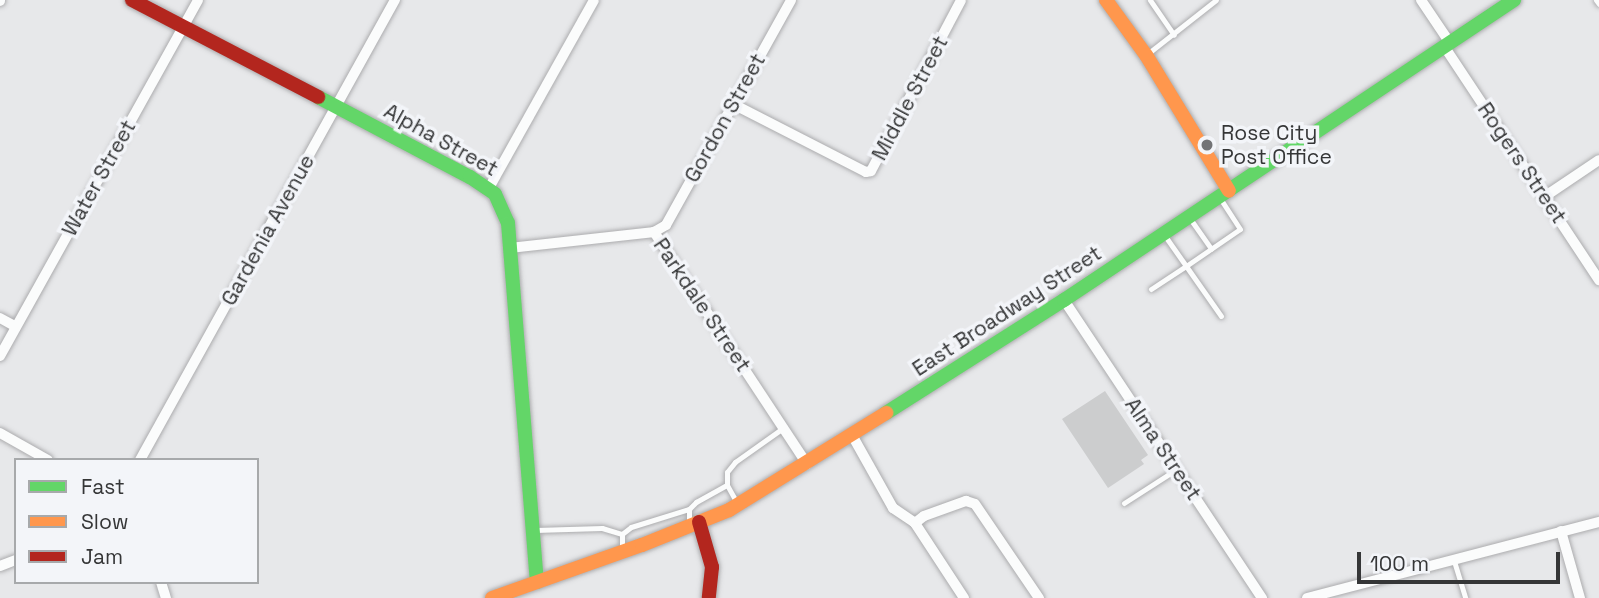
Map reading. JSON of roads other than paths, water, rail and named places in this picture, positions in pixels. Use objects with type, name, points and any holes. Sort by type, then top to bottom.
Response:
[{"type":"main road","name":"Alpha Street","points":[[132,0],[489,188],[505,214],[510,248],[537,582]]},
{"type":"main road","points":[[1106,0],[1146,55],[1224,194]]},
{"type":"main road","name":"East Broadway Street","points":[[492,598],[622,552],[738,505],[1064,300],[1514,0]]},
{"type":"main road","points":[[695,524],[712,567],[709,598]]},
{"type":"street","name":"Water Street","points":[[0,356],[198,0]]},
{"type":"street","name":"Gardenia Avenue","points":[[141,458],[396,0]]},
{"type":"street","points":[[489,188],[594,0]]},
{"type":"street","name":"Gordon Street","points":[[654,232],[666,225],[791,0]]},
{"type":"street","name":"Middle Street","points":[[733,104],[866,172],[871,171],[961,0]]},
{"type":"street","name":"Rogers Street","points":[[1422,0],[1447,44],[1599,280]]},
{"type":"street","points":[[1544,197],[1599,160]]},
{"type":"street","name":"Parkdale Street","points":[[510,248],[654,232],[807,464]]},
{"type":"street","name":"Alma Street","points":[[1064,300],[1262,598]]},
{"type":"street","points":[[0,318],[16,327]]},
{"type":"street","points":[[0,433],[44,458]]},
{"type":"street","points":[[852,435],[893,508],[915,523],[964,598]]},
{"type":"street","points":[[915,523],[942,509],[971,502],[1039,598]]},
{"type":"street","points":[[1307,598],[1599,522]]},
{"type":"street","points":[[1561,531],[1580,598]]},
{"type":"lane","points":[[1150,0],[1174,35]]},
{"type":"lane","points":[[1146,55],[1174,35],[1188,19],[1216,0]]},
{"type":"lane","points":[[1151,289],[1240,229],[1224,194]]},
{"type":"lane","points":[[1189,217],[1211,249]]},
{"type":"lane","points":[[1163,234],[1221,316]]},
{"type":"lane","points":[[738,505],[727,485],[727,472],[735,462],[783,428]]},
{"type":"lane","points":[[1124,503],[1177,469]]},
{"type":"lane","points":[[622,534],[631,527],[688,509],[727,485]]},
{"type":"lane","points":[[688,509],[695,524]]},
{"type":"lane","points":[[531,530],[603,528],[622,534]]},
{"type":"lane","points":[[622,534],[622,552]]},
{"type":"lane","points":[[1453,559],[1465,598]]},
{"type":"place","name":"Rose City Post Office","points":[[1207,145]]}]
